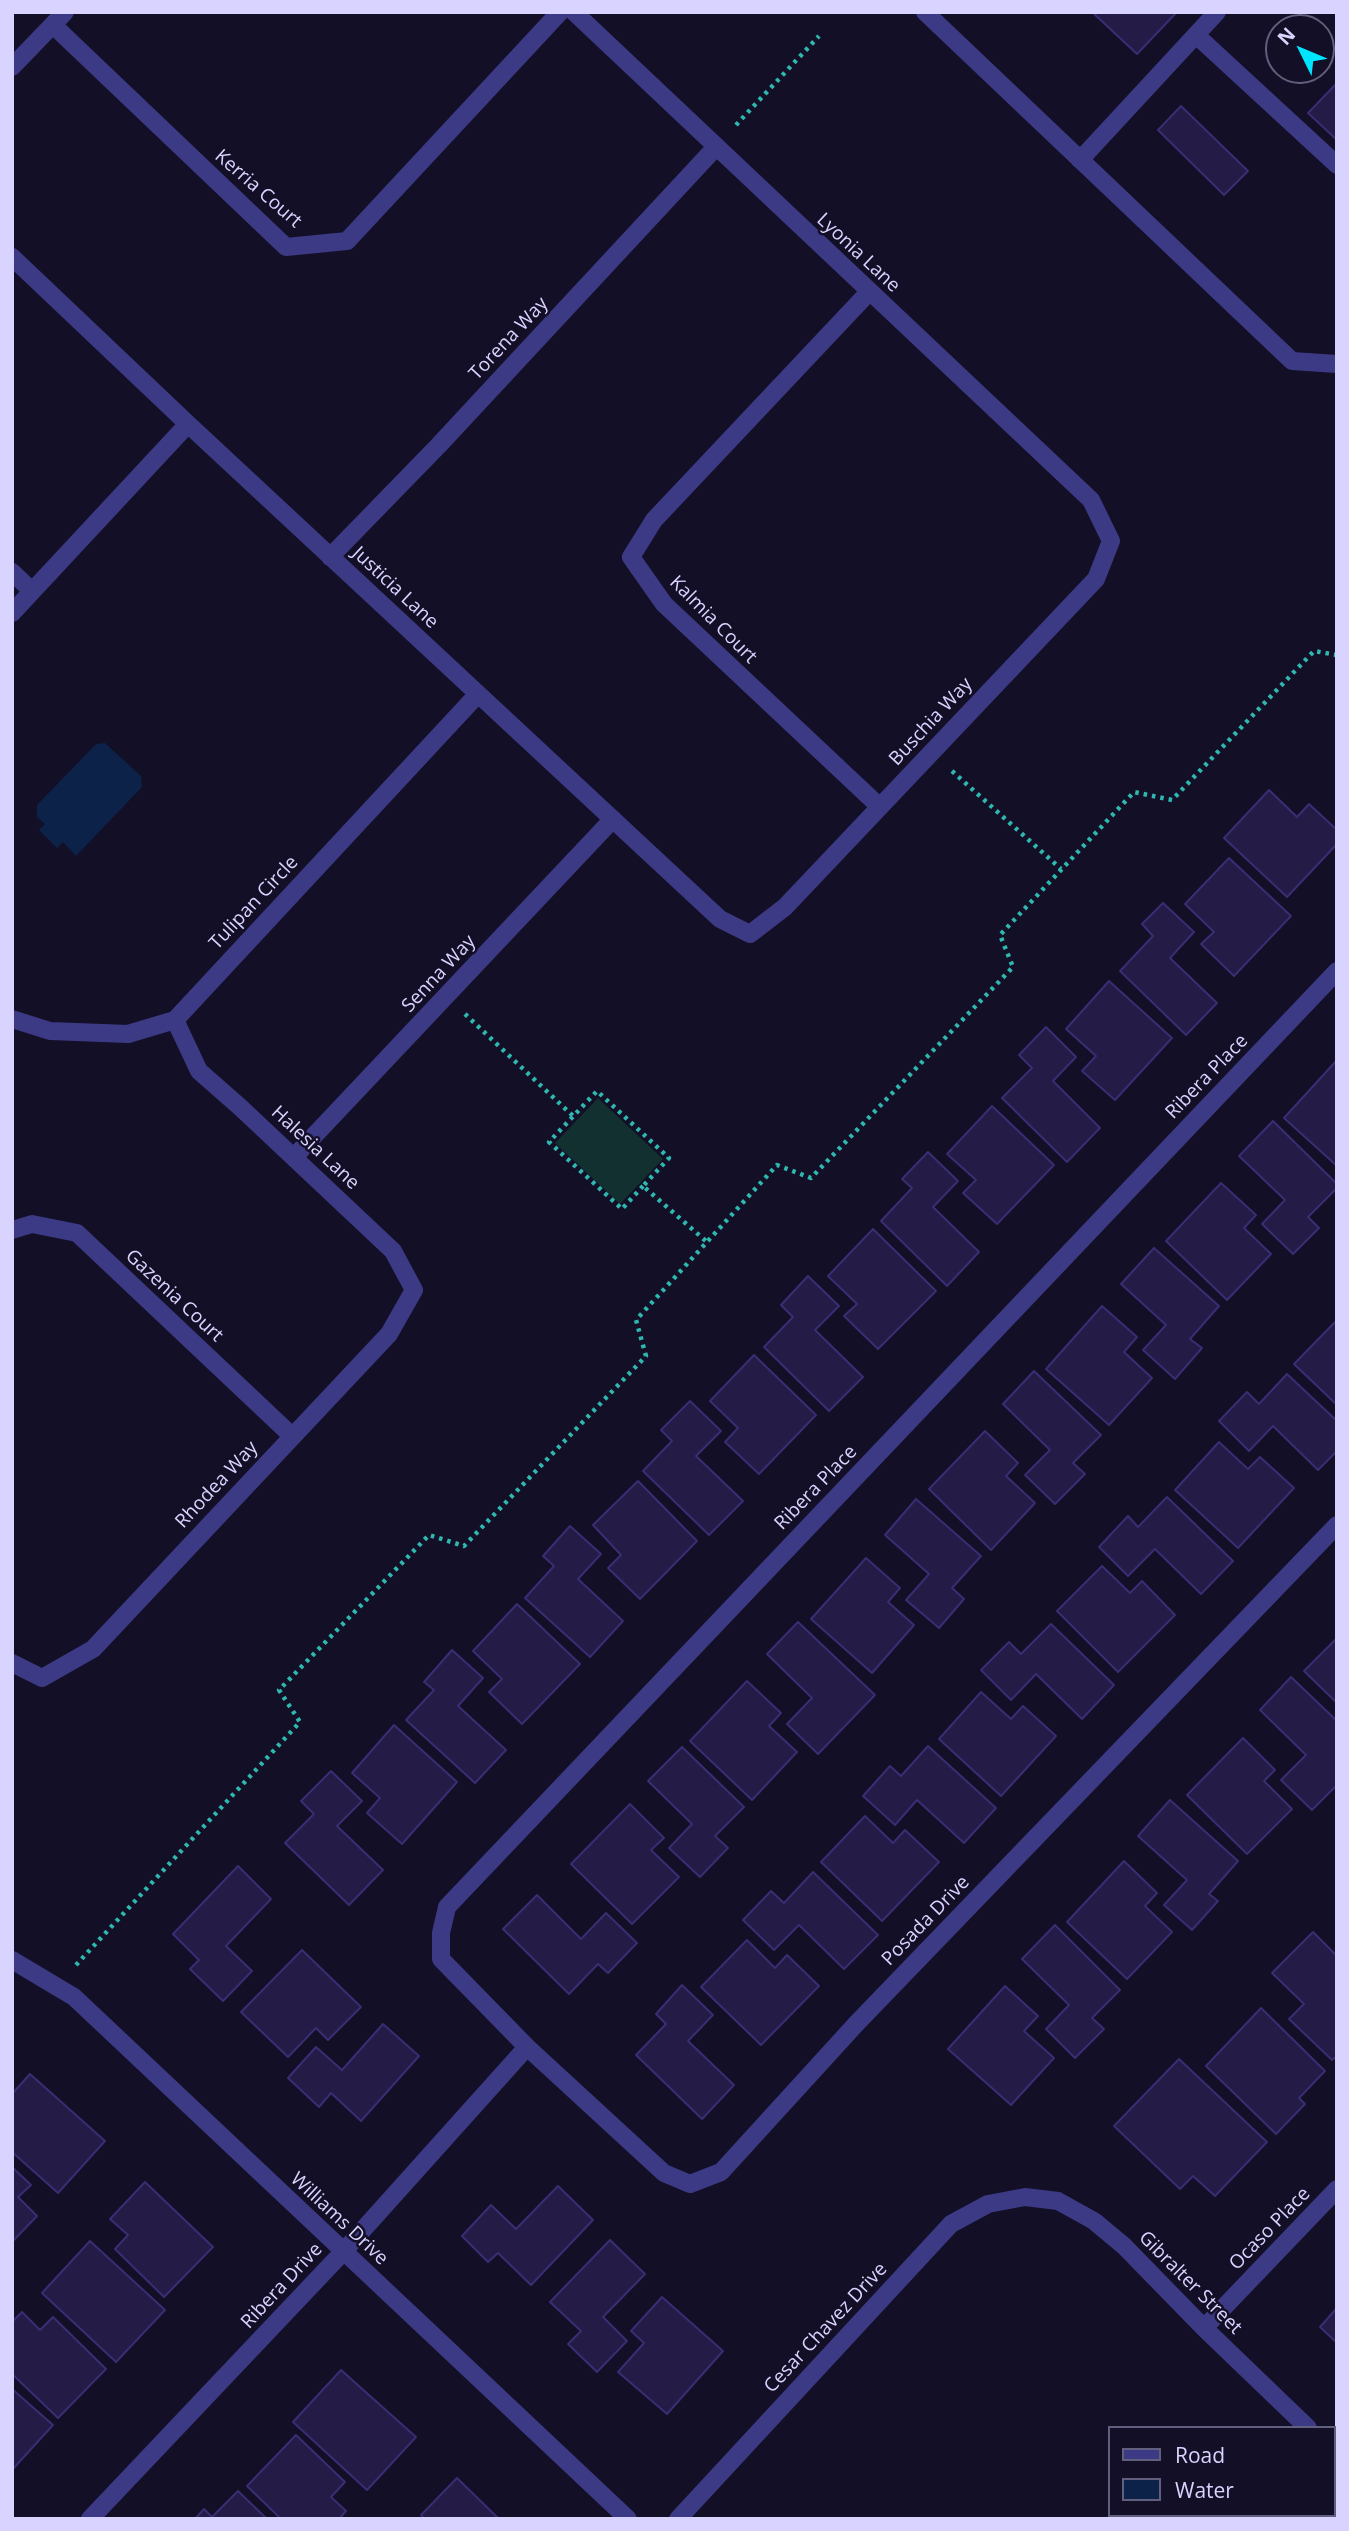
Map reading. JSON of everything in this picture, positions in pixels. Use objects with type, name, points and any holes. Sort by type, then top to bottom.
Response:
[{"type":"street","name":"Kerria Court","points":[[59,19],[286,247],[347,241],[560,12]]},
{"type":"street","name":"Lyonia Lane","points":[[574,12],[1091,500],[1106,530]]},
{"type":"street","points":[[925,12],[1292,361],[1337,364]]},
{"type":"street","points":[[1080,160],[1217,12]]},
{"type":"street","points":[[12,67],[59,19]]},
{"type":"street","points":[[1196,35],[1337,165]]},
{"type":"street","name":"Torena Way","points":[[330,557],[449,435],[716,147]]},
{"type":"street","name":"Justicia Lane","points":[[12,257],[720,919],[750,934],[757,929]]},
{"type":"street","name":"Kalmia Court","points":[[869,292],[654,520],[631,557],[664,604],[880,807]]},
{"type":"street","points":[[12,613],[188,424]]},
{"type":"street","name":"Buschia Way","points":[[757,929],[785,906],[1096,579],[1111,541],[1106,530]]},
{"type":"street","points":[[12,572],[32,591]]},
{"type":"street","name":"Tulipan Circle","points":[[175,1020],[478,694]]},
{"type":"street","name":"Senna Way","points":[[294,1157],[613,819]]},
{"type":"street","name":"Ribera Place","points":[[527,2047],[441,1959],[441,1933],[447,1907],[1337,971]]},
{"type":"street","points":[[12,1019],[50,1031],[128,1034],[175,1020]]},
{"type":"street","name":"Halesia Lane","points":[[175,1020],[199,1071],[393,1251],[414,1290],[403,1310]]},
{"type":"street","name":"Gazenia Court","points":[[12,1230],[32,1224],[77,1233],[291,1436]]},
{"type":"street","name":"Rhodea Way","points":[[12,1663],[42,1678],[93,1649],[389,1334],[403,1310]]},
{"type":"street","name":"Posada Drive","points":[[527,2047],[664,2173],[690,2183],[721,2172],[856,2024],[1337,1525]]},
{"type":"street","name":"Williams Drive","points":[[12,1960],[74,1997],[628,2519]]},
{"type":"street","name":"Ribera Drive","points":[[90,2519],[343,2252],[527,2047]]},
{"type":"street","name":"Ocaso Place","points":[[1204,2329],[1337,2189]]},
{"type":"street","name":"Gibralter Street","points":[[1025,2197],[1058,2201],[1094,2221],[1124,2246],[1204,2329],[1306,2426]]},
{"type":"street","name":"Cesar Chavez Drive","points":[[677,2519],[951,2224],[988,2204],[1025,2197]]},
{"type":"path","points":[[716,147],[819,36]]},
{"type":"path","points":[[56,1986],[300,1722],[279,1689],[429,1535],[464,1546],[646,1356],[636,1320],[777,1165],[811,1178],[1013,967],[1000,935],[1134,792],[1172,800],[1314,651],[1337,655]]},
{"type":"path","points":[[931,752],[1061,869]]},
{"type":"path","points":[[446,997],[573,1116]]},
{"type":"path","points":[[597,1091],[669,1158],[643,1186],[622,1209],[549,1142],[597,1091]]},
{"type":"path","points":[[643,1186],[707,1242]]},
{"type":"green space","points":[[598,1098],[663,1159],[620,1204],[555,1143]]},
{"type":"water","points":[[105,743],[141,776],[142,787],[76,856],[63,842],[57,848],[39,830],[45,824],[37,817],[37,805],[96,744]]},
{"type":"building","points":[[1092,12],[1177,12],[1137,54]]},
{"type":"building","points":[[1337,83],[1337,140],[1308,113]]},
{"type":"building","points":[[1181,106],[1248,171],[1224,195],[1158,130]]},
{"type":"building","points":[[1269,790],[1297,817],[1309,804],[1337,830],[1337,844],[1287,897],[1224,838]]},
{"type":"building","points":[[1229,858],[1291,916],[1234,976],[1201,944],[1214,932],[1185,904]]},
{"type":"building","points":[[1163,903],[1194,932],[1170,958],[1217,1003],[1186,1035],[1120,971],[1153,936],[1142,924]]},
{"type":"building","points":[[1109,981],[1172,1038],[1115,1100],[1082,1071],[1096,1056],[1066,1029]]},
{"type":"building","points":[[1046,1027],[1076,1057],[1053,1081],[1100,1128],[1067,1162],[1002,1098],[1032,1068],[1019,1055]]},
{"type":"building","points":[[1337,1060],[1337,1166],[1284,1118]]},
{"type":"building","points":[[992,1106],[1054,1165],[997,1224],[963,1193],[976,1180],[947,1154]]},
{"type":"building","points":[[1273,1121],[1337,1184],[1337,1188],[1308,1217],[1319,1228],[1293,1254],[1262,1224],[1285,1200],[1239,1156]]},
{"type":"building","points":[[928,1152],[958,1181],[933,1207],[979,1252],[947,1286],[881,1221],[912,1188],[902,1179]]},
{"type":"building","points":[[1221,1183],[1256,1215],[1244,1228],[1271,1254],[1227,1300],[1166,1241]]},
{"type":"building","points":[[873,1229],[936,1291],[878,1349],[844,1316],[857,1304],[828,1276]]},
{"type":"building","points":[[1154,1248],[1219,1306],[1190,1339],[1202,1348],[1175,1379],[1143,1350],[1166,1325],[1121,1284]]},
{"type":"building","points":[[808,1276],[839,1306],[815,1330],[863,1377],[829,1411],[764,1347],[793,1317],[781,1305]]},
{"type":"building","points":[[1102,1306],[1137,1337],[1124,1352],[1152,1378],[1109,1425],[1046,1369]]},
{"type":"building","points":[[1337,1320],[1337,1405],[1294,1364]]},
{"type":"building","points":[[754,1355],[816,1415],[759,1474],[725,1442],[738,1428],[710,1401]]},
{"type":"building","points":[[1034,1371],[1101,1435],[1073,1463],[1085,1474],[1055,1504],[1025,1475],[1050,1450],[1003,1404]]},
{"type":"building","points":[[1287,1374],[1337,1421],[1337,1451],[1318,1470],[1273,1426],[1249,1451],[1219,1421],[1247,1392],[1259,1404]]},
{"type":"building","points":[[690,1401],[721,1431],[696,1456],[743,1501],[709,1535],[643,1471],[672,1441],[661,1430]]},
{"type":"building","points":[[985,1431],[1018,1463],[1006,1476],[1035,1503],[991,1550],[929,1489]]},
{"type":"building","points":[[1219,1442],[1248,1469],[1260,1457],[1294,1488],[1238,1548],[1175,1490]]},
{"type":"building","points":[[638,1481],[697,1541],[640,1599],[608,1568],[621,1555],[593,1525]]},
{"type":"building","points":[[1167,1497],[1233,1561],[1201,1594],[1155,1549],[1128,1576],[1099,1547],[1128,1516],[1138,1527]]},
{"type":"building","points":[[916,1499],[981,1556],[952,1588],[964,1599],[939,1628],[906,1600],[929,1574],[885,1535]]},
{"type":"building","points":[[570,1526],[601,1554],[578,1579],[623,1621],[590,1657],[525,1598],[554,1566],[543,1556]]},
{"type":"building","points":[[866,1558],[900,1588],[888,1602],[914,1625],[872,1673],[811,1619]]},
{"type":"building","points":[[1102,1566],[1130,1593],[1142,1581],[1175,1615],[1118,1672],[1057,1611]]},
{"type":"building","points":[[517,1604],[580,1664],[522,1724],[489,1692],[502,1679],[473,1651]]},
{"type":"building","points":[[798,1622],[875,1695],[818,1754],[787,1724],[812,1698],[767,1654]]},
{"type":"building","points":[[1051,1624],[1114,1685],[1082,1719],[1036,1674],[1011,1700],[981,1670],[1009,1642],[1021,1654]]},
{"type":"building","points":[[1337,1638],[1337,1703],[1304,1671]]},
{"type":"building","points":[[452,1650],[483,1678],[458,1706],[506,1750],[475,1783],[406,1720],[434,1690],[424,1682]]},
{"type":"building","points":[[1291,1677],[1337,1721],[1337,1785],[1312,1810],[1281,1780],[1306,1755],[1260,1710]]},
{"type":"building","points":[[747,1681],[781,1713],[769,1726],[797,1752],[752,1800],[690,1741]]},
{"type":"building","points":[[981,1692],[1011,1719],[1023,1706],[1056,1736],[1001,1796],[939,1739]]},
{"type":"building","points":[[394,1725],[457,1782],[402,1844],[367,1813],[380,1798],[352,1773]]},
{"type":"building","points":[[1243,1738],[1275,1770],[1264,1781],[1292,1809],[1247,1854],[1187,1795]]},
{"type":"building","points":[[928,1746],[996,1808],[964,1843],[917,1800],[895,1825],[863,1796],[890,1766],[901,1776]]},
{"type":"building","points":[[682,1747],[744,1807],[715,1836],[728,1848],[700,1877],[669,1848],[692,1824],[648,1781]]},
{"type":"building","points":[[331,1771],[362,1801],[337,1826],[383,1870],[349,1905],[285,1843],[314,1814],[301,1801]]},
{"type":"building","points":[[1170,1800],[1238,1861],[1209,1894],[1218,1901],[1192,1930],[1164,1905],[1187,1880],[1138,1836]]},
{"type":"building","points":[[630,1804],[664,1838],[651,1850],[679,1877],[632,1924],[571,1864]]},
{"type":"building","points":[[865,1816],[893,1843],[905,1830],[939,1862],[882,1921],[821,1862]]},
{"type":"building","points":[[1124,1861],[1157,1893],[1145,1906],[1172,1932],[1127,1979],[1067,1922]]},
{"type":"building","points":[[238,1866],[271,1899],[226,1946],[252,1971],[223,2001],[190,1969],[199,1960],[173,1934]]},
{"type":"building","points":[[813,1872],[878,1935],[844,1969],[799,1925],[774,1950],[743,1920],[771,1891],[784,1903]]},
{"type":"building","points":[[537,1895],[581,1939],[606,1913],[637,1943],[608,1973],[598,1964],[569,1994],[503,1929]]},
{"type":"building","points":[[1055,1925],[1120,1990],[1092,2018],[1104,2029],[1075,2058],[1046,2029],[1069,2005],[1022,1959]]},
{"type":"building","points":[[1313,1932],[1337,1956],[1337,2056],[1332,2060],[1289,2019],[1304,2004],[1272,1973]]},
{"type":"building","points":[[747,1940],[775,1968],[787,1955],[819,1986],[761,2045],[701,1987]]},
{"type":"building","points":[[302,1950],[361,2007],[328,2040],[316,2028],[288,2057],[241,2012]]},
{"type":"building","points":[[682,1985],[713,2015],[688,2041],[734,2085],[702,2119],[636,2055],[666,2024],[656,2014]]},
{"type":"building","points":[[1005,1986],[1038,2016],[1024,2031],[1054,2058],[1011,2105],[948,2049]]},
{"type":"building","points":[[1261,2008],[1325,2071],[1299,2098],[1305,2104],[1276,2134],[1206,2066]]},
{"type":"building","points":[[383,2024],[419,2056],[361,2121],[331,2093],[319,2107],[288,2078],[316,2047],[342,2070]]},
{"type":"building","points":[[1179,2059],[1267,2142],[1215,2196],[1193,2176],[1180,2189],[1114,2126]]},
{"type":"building","points":[[30,2074],[105,2141],[58,2193],[12,2152],[12,2094]]},
{"type":"building","points":[[12,2167],[31,2185],[18,2197],[37,2216],[12,2242]]},
{"type":"building","points":[[145,2182],[213,2247],[164,2297],[115,2249],[128,2235],[110,2219]]},
{"type":"building","points":[[558,2186],[593,2220],[531,2285],[498,2253],[488,2262],[462,2236],[491,2205],[516,2229]]},
{"type":"building","points":[[610,2240],[645,2274],[603,2317],[627,2341],[597,2372],[568,2344],[581,2331],[550,2302]]},
{"type":"building","points":[[90,2241],[165,2310],[116,2362],[42,2293]]},
{"type":"building","points":[[662,2297],[723,2351],[667,2414],[618,2372],[644,2343],[631,2331]]},
{"type":"building","points":[[1337,2309],[1337,2343],[1320,2327]]},
{"type":"building","points":[[22,2312],[40,2330],[53,2317],[106,2369],[58,2418],[12,2374],[12,2322]]},
{"type":"building","points":[[341,2370],[416,2437],[367,2490],[293,2422]]},
{"type":"building","points":[[12,2389],[53,2425],[12,2470]]},
{"type":"building","points":[[296,2435],[345,2482],[331,2497],[346,2511],[339,2519],[281,2519],[247,2486]]},
{"type":"building","points":[[457,2478],[499,2519],[425,2519],[421,2515]]},
{"type":"building","points":[[238,2491],[267,2519],[195,2519],[204,2509],[212,2517]]}]
